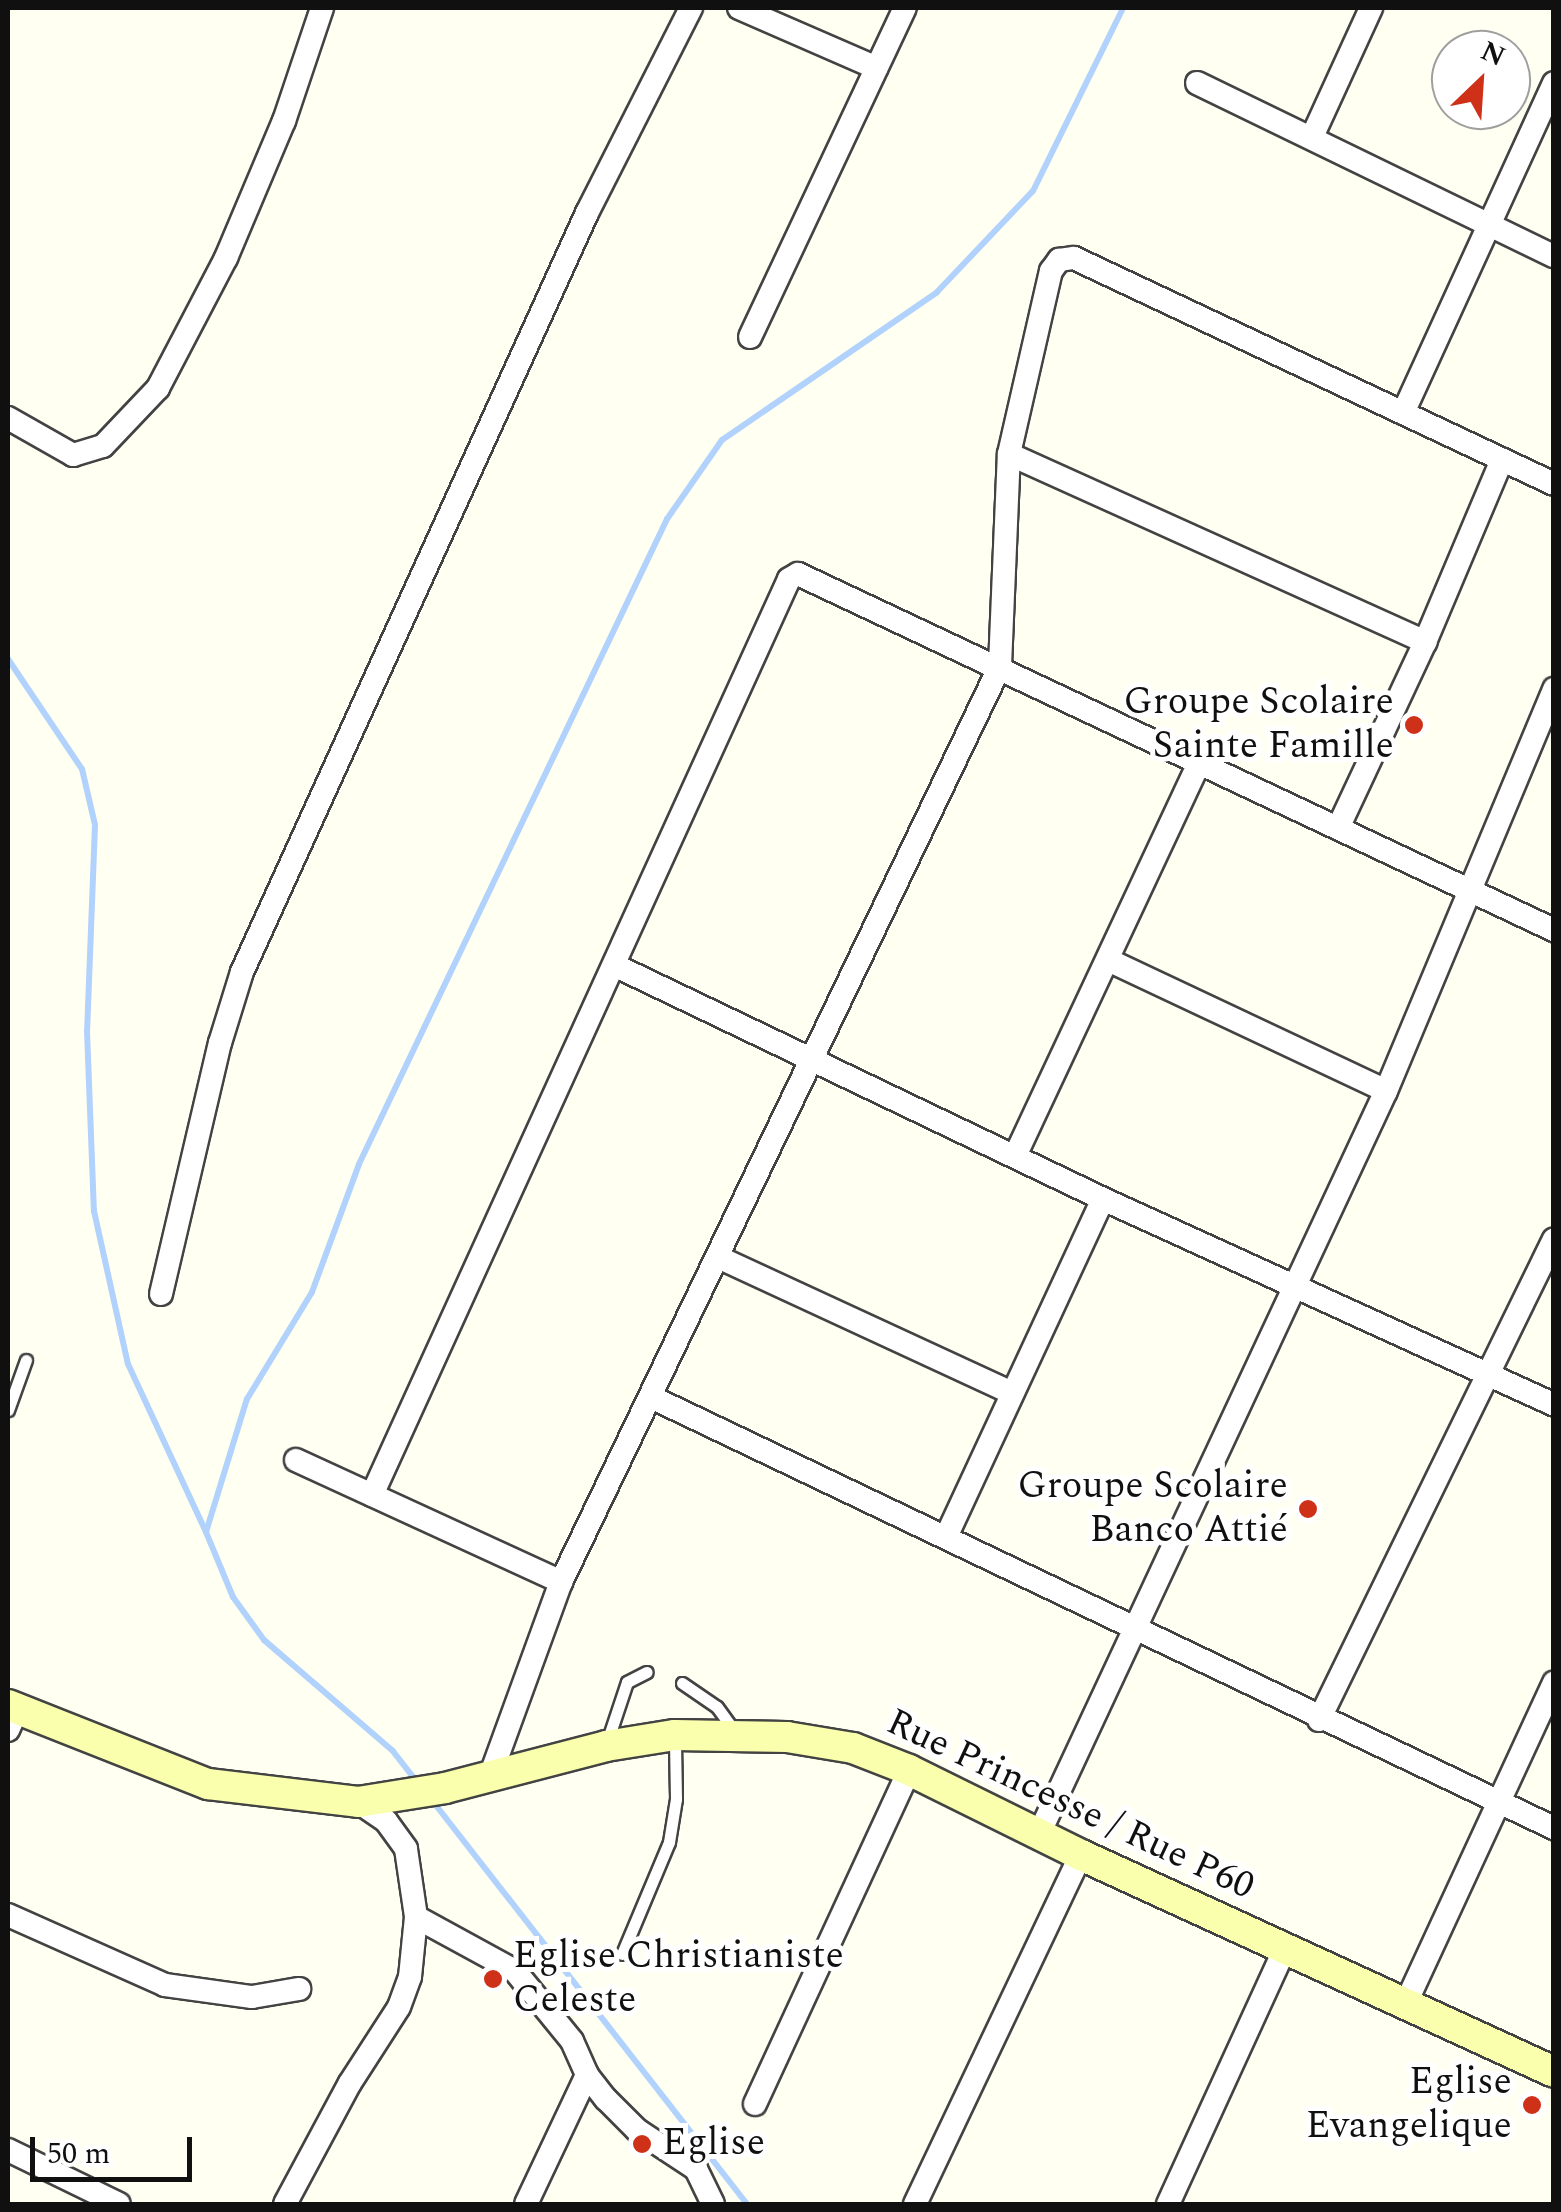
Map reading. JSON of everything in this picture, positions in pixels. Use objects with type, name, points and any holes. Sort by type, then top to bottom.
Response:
[{"type":"street","points":[[8,418],[73,455],[103,446],[158,388],[226,258],[284,121],[322,8]]},
{"type":"street","points":[[161,1294],[223,1030],[242,972],[587,213],[692,8]]},
{"type":"street","points":[[739,8],[876,68]]},
{"type":"street","points":[[750,337],[904,8]]},
{"type":"street","points":[[1312,137],[1371,8]]},
{"type":"street","points":[[1197,82],[1554,256]]},
{"type":"street","points":[[1403,413],[1554,83]]},
{"type":"street","points":[[491,1774],[562,1582],[1000,666],[1009,454],[1051,271],[1058,260],[1074,258],[1554,484]]},
{"type":"street","points":[[1009,454],[1425,642]]},
{"type":"street","points":[[1338,828],[1425,642],[1502,460]]},
{"type":"street","points":[[372,1495],[789,579],[798,574],[1554,930]]},
{"type":"street","points":[[1039,1834],[1297,1288],[1550,705]]},
{"type":"street","points":[[1015,1156],[1199,763]]},
{"type":"street","points":[[1108,960],[1386,1090]]},
{"type":"street","points":[[614,964],[1103,1198],[1554,1405]]},
{"type":"street","points":[[946,1534],[1103,1198]]},
{"type":"street","points":[[1320,1720],[1554,1240]]},
{"type":"street","points":[[720,1258],[1012,1393]]},
{"type":"street","points":[[652,1397],[946,1534],[1320,1720],[1554,1828]]},
{"type":"street","points":[[296,1460],[562,1582]]},
{"type":"street","points":[[1406,2003],[1554,1683]]},
{"type":"street","name":"Rue Princesse / Rue P60","points":[[11,1715],[208,1784],[358,1802],[445,1788],[606,1746],[675,1735],[787,1736],[853,1748],[909,1770],[1081,1855],[1554,2072]]},
{"type":"street","points":[[755,2104],[909,1770]]},
{"type":"street","points":[[285,2204],[350,2083],[398,2007],[410,1977],[416,1917],[406,1849],[386,1821],[358,1802]]},
{"type":"street","points":[[915,2204],[1081,1855]]},
{"type":"street","points":[[8,1915],[165,1985],[252,1997],[299,1989]]},
{"type":"street","points":[[416,1917],[515,1971],[572,2041],[587,2075],[628,2122],[696,2169],[713,2204]]},
{"type":"street","points":[[1173,2203],[1285,1949]]},
{"type":"street","points":[[526,2204],[587,2075]]},
{"type":"street","points":[[8,2150],[119,2204]]},
{"type":"lane","points":[[8,1410],[26,1360]]},
{"type":"lane","points":[[606,1746],[627,1682],[647,1672]]},
{"type":"lane","points":[[682,1683],[717,1707],[738,1734]]},
{"type":"lane","points":[[622,1954],[669,1842],[676,1799],[675,1735]]},
{"type":"waterway","points":[[417,1782],[393,1751],[264,1640],[233,1597],[206,1532],[247,1399],[312,1292],[359,1164],[667,519],[722,440],[937,292],[1033,191],[1123,8]]},
{"type":"waterway","points":[[8,659],[82,769],[95,825],[87,1031],[94,1211],[128,1364],[206,1532]]},
{"type":"waterway","points":[[431,1799],[747,2204]]},
{"type":"place","name":"Groupe Scolaire Sainte Famille","points":[[1414,725]]},
{"type":"place","name":"Groupe Scolaire Banco Attié","points":[[1308,1509]]},
{"type":"place","name":"Eglise Christianiste Celeste","points":[[493,1979]]},
{"type":"place","name":"Eglise Evangelique","points":[[1532,2105]]},
{"type":"place","name":"Eglise","points":[[642,2144]]}]
